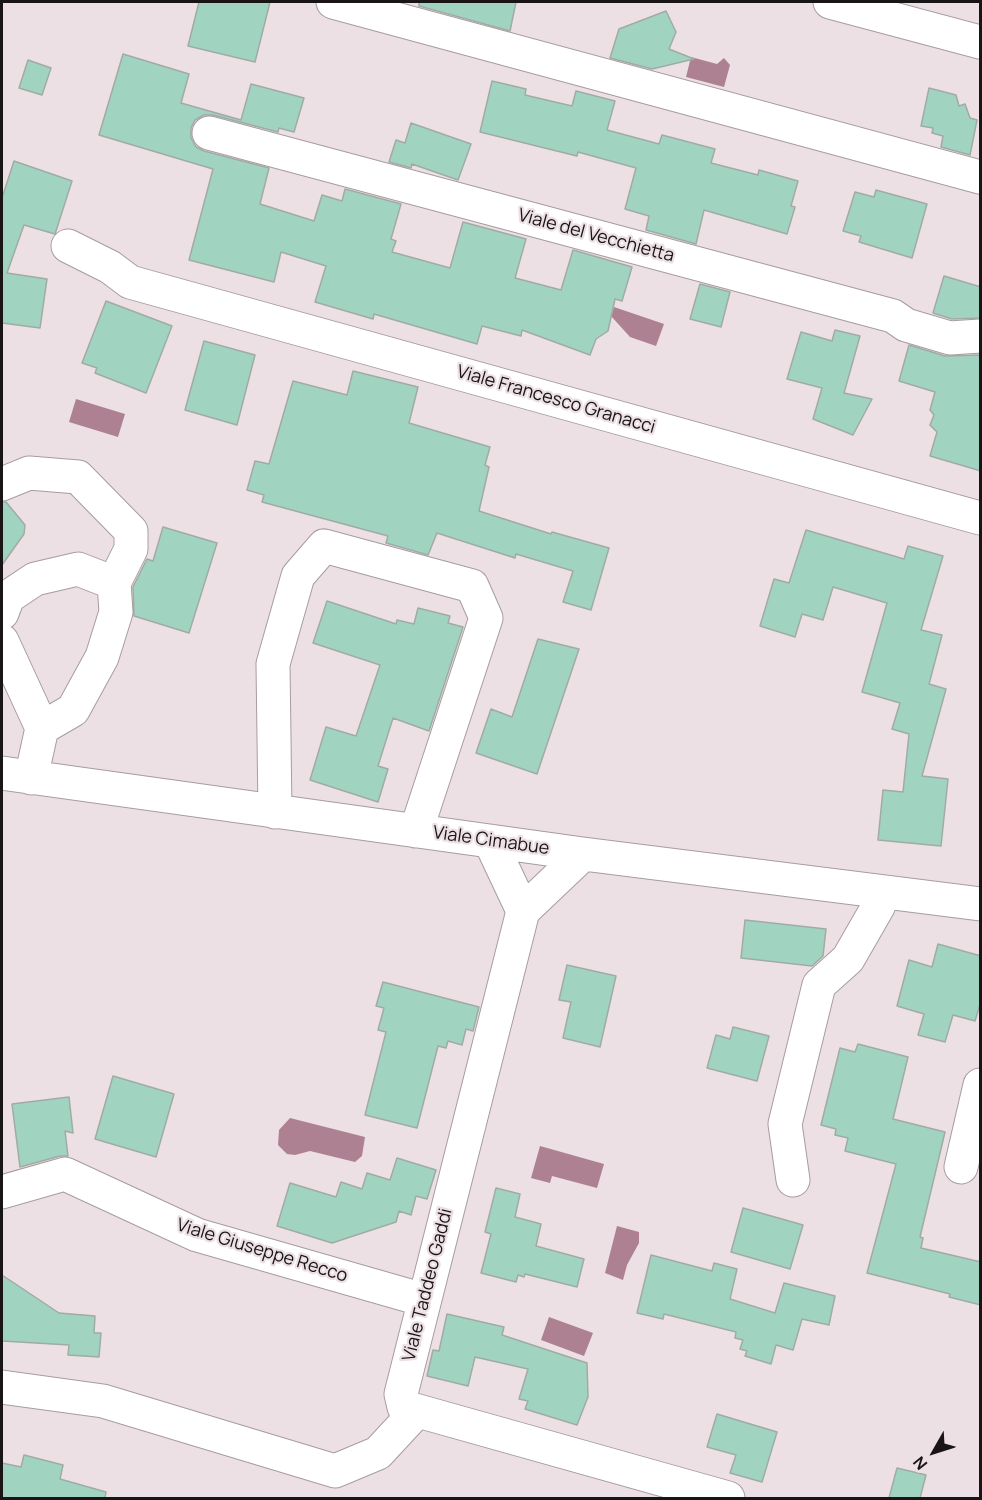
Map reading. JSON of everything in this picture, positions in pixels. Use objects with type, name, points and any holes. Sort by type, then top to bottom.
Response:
[{"type":"street","points":[[333,2],[981,177]]},
{"type":"street","points":[[830,2],[981,42]]},
{"type":"street","name":"Viale del Vecchietta","points":[[208,133],[893,316],[906,325],[950,338],[981,336]]},
{"type":"street","name":"Viale Francesco Granacci","points":[[68,246],[110,267],[130,282],[981,518]]},
{"type":"street","points":[[2,484],[30,473],[78,477],[98,494],[131,531],[131,549],[114,583],[116,612],[102,657],[73,710],[42,728],[16,776]]},
{"type":"street","points":[[275,812],[273,664],[298,576],[324,546],[472,586],[486,618],[416,831]]},
{"type":"street","points":[[2,613],[8,597],[35,579],[78,569],[114,583]]},
{"type":"street","points":[[2,641],[42,728]]},
{"type":"street","name":"Viale Cimabue","points":[[16,776],[583,854],[981,904]]},
{"type":"street","points":[[490,841],[523,911],[583,854]]},
{"type":"street","points":[[793,1180],[785,1124],[819,985],[848,959],[879,905],[878,891]]},
{"type":"street","name":"Viale Taddeo Gaddi","points":[[416,1412],[404,1407],[401,1394],[523,911]]},
{"type":"street","points":[[962,1167],[981,1085]]},
{"type":"street","name":"Viale Giuseppe Recco","points":[[2,1192],[65,1174],[197,1235],[424,1300]]},
{"type":"street","points":[[2,1388],[103,1401],[334,1471],[378,1453],[416,1412],[728,1498]]},
{"type":"shaded area","points":[[691,57],[717,64],[724,58],[730,65],[724,87],[686,77]]},
{"type":"shaded area","points":[[614,307],[664,324],[656,346],[630,337],[611,316]]},
{"type":"shaded area","points":[[76,399],[125,414],[118,437],[69,422]]},
{"type":"shaded area","points":[[290,1118],[365,1137],[362,1156],[355,1162],[310,1151],[295,1155],[287,1154],[278,1145],[279,1130]]},
{"type":"shaded area","points":[[540,1146],[604,1164],[597,1188],[552,1176],[550,1183],[531,1178]]},
{"type":"shaded area","points":[[617,1226],[639,1232],[639,1243],[627,1265],[623,1280],[605,1273]]},
{"type":"shaded area","points":[[549,1317],[593,1333],[584,1356],[541,1340]]},
{"type":"building","points":[[199,2],[270,2],[255,62],[188,46]]},
{"type":"building","points":[[419,2],[516,2],[510,31],[419,6]]},
{"type":"building","points":[[666,11],[676,32],[669,49],[694,59],[652,69],[610,58],[619,29]]},
{"type":"building","points":[[123,54],[189,74],[181,103],[241,120],[251,84],[304,98],[294,132],[279,128],[278,132],[213,115],[204,115],[195,120],[191,128],[191,138],[196,147],[269,168],[260,204],[314,221],[322,195],[342,201],[345,189],[401,204],[391,239],[396,241],[392,252],[450,268],[463,222],[526,239],[515,278],[561,290],[573,250],[632,267],[622,301],[615,299],[608,331],[596,339],[590,355],[522,330],[521,336],[482,326],[477,344],[374,314],[373,319],[315,302],[326,266],[281,252],[274,282],[189,260],[213,169],[99,135]]},
{"type":"building","points":[[28,60],[51,68],[42,95],[19,88]]},
{"type":"building","points":[[492,81],[526,89],[525,95],[572,106],[576,91],[615,101],[607,130],[659,144],[662,135],[715,149],[711,163],[758,175],[759,170],[798,181],[791,206],[795,207],[787,234],[704,210],[696,244],[646,230],[649,216],[625,209],[636,168],[578,152],[577,156],[480,132]]},
{"type":"building","points":[[929,88],[956,95],[959,106],[965,104],[970,118],[977,120],[970,155],[941,147],[943,136],[932,133],[933,128],[921,126]]},
{"type":"building","points":[[411,123],[471,144],[458,180],[412,164],[411,168],[389,162],[396,140],[405,143]]},
{"type":"building","points":[[14,161],[72,181],[55,234],[24,225],[7,273],[47,279],[40,328],[2,323],[2,198]]},
{"type":"building","points":[[876,190],[927,204],[912,258],[859,242],[861,236],[843,231],[855,192],[874,197]]},
{"type":"building","points":[[944,276],[981,287],[981,318],[952,319],[933,313]]},
{"type":"building","points":[[700,284],[730,292],[721,327],[690,319]]},
{"type":"building","points":[[106,301],[172,326],[146,393],[95,373],[97,368],[82,363]]},
{"type":"building","points":[[835,330],[860,336],[844,393],[872,399],[853,435],[813,419],[822,388],[787,379],[801,332],[832,341]]},
{"type":"building","points":[[204,341],[255,355],[237,425],[185,410]]},
{"type":"building","points":[[909,345],[945,356],[981,355],[981,471],[930,456],[937,432],[930,425],[934,415],[930,410],[935,392],[899,381]]},
{"type":"building","points":[[353,371],[418,387],[409,423],[490,447],[485,465],[489,467],[479,511],[551,534],[552,532],[609,548],[591,610],[563,602],[573,571],[516,554],[515,558],[437,533],[428,555],[386,543],[388,536],[262,502],[264,495],[247,490],[255,461],[269,464],[293,381],[347,395]]},
{"type":"building","points":[[2,502],[6,502],[25,525],[24,534],[2,565]]},
{"type":"building","points":[[163,527],[217,543],[189,633],[134,616],[133,587],[147,559],[153,561]]},
{"type":"building","points":[[806,530],[904,559],[908,546],[943,556],[921,630],[942,635],[929,684],[946,689],[922,776],[948,779],[941,846],[878,840],[883,790],[903,792],[909,734],[892,729],[900,703],[862,692],[887,603],[833,587],[823,620],[802,614],[795,637],[760,626],[774,579],[789,583]]},
{"type":"building","points":[[327,601],[396,624],[397,620],[414,624],[418,608],[450,616],[448,623],[463,627],[429,731],[393,718],[378,766],[388,769],[378,802],[310,780],[326,727],[356,736],[380,665],[313,643]]},
{"type":"building","points":[[538,639],[579,649],[537,774],[476,753],[491,709],[512,717]]},
{"type":"building","points":[[745,920],[826,929],[823,956],[812,966],[741,958]]},
{"type":"building","points":[[938,944],[981,956],[981,1001],[975,1021],[953,1015],[945,1042],[918,1035],[924,1014],[897,1006],[909,960],[932,967]]},
{"type":"building","points":[[567,965],[616,976],[600,1047],[563,1038],[571,1002],[559,1000]]},
{"type":"building","points":[[383,982],[479,1007],[473,1031],[466,1029],[462,1045],[448,1041],[446,1048],[438,1046],[417,1128],[365,1115],[386,1032],[378,1030],[384,1008],[376,1006]]},
{"type":"building","points":[[733,1027],[769,1036],[757,1081],[707,1068],[716,1035],[730,1039]]},
{"type":"building","points":[[858,1044],[908,1057],[893,1119],[945,1132],[920,1237],[923,1238],[921,1248],[981,1262],[981,1305],[949,1297],[950,1294],[867,1273],[896,1164],[845,1151],[848,1138],[835,1135],[836,1129],[821,1125],[840,1048],[855,1052]]},
{"type":"building","points":[[113,1076],[174,1094],[156,1157],[95,1139]]},
{"type":"building","points":[[69,1097],[73,1133],[65,1131],[68,1156],[20,1167],[12,1104]]},
{"type":"building","points":[[397,1158],[436,1170],[427,1199],[416,1196],[411,1215],[399,1211],[396,1222],[332,1243],[277,1226],[290,1183],[336,1197],[341,1182],[362,1189],[367,1173],[390,1180]]},
{"type":"building","points":[[496,1188],[520,1194],[515,1217],[541,1224],[536,1246],[584,1259],[577,1287],[525,1274],[524,1277],[518,1275],[516,1282],[481,1273],[491,1234],[485,1232]]},
{"type":"building","points":[[743,1208],[803,1225],[790,1269],[731,1252]]},
{"type":"building","points":[[651,1255],[712,1271],[714,1263],[737,1269],[730,1299],[775,1313],[784,1283],[835,1296],[829,1325],[802,1319],[793,1350],[776,1345],[771,1364],[745,1356],[747,1351],[740,1349],[743,1340],[735,1338],[736,1332],[664,1314],[663,1319],[637,1313]]},
{"type":"building","points":[[2,1275],[59,1313],[95,1316],[94,1333],[101,1333],[99,1357],[68,1355],[69,1345],[2,1341]]},
{"type":"building","points":[[447,1314],[504,1327],[502,1335],[587,1363],[588,1397],[577,1425],[525,1409],[528,1401],[519,1399],[528,1369],[475,1357],[468,1386],[427,1376],[433,1350],[439,1351]]},
{"type":"building","points":[[717,1414],[777,1432],[762,1482],[730,1473],[736,1455],[707,1447]]},
{"type":"building","points":[[24,1455],[63,1465],[60,1479],[106,1492],[105,1498],[2,1498],[2,1463],[21,1467]]},
{"type":"building","points":[[897,1468],[926,1475],[920,1498],[889,1498]]}]
